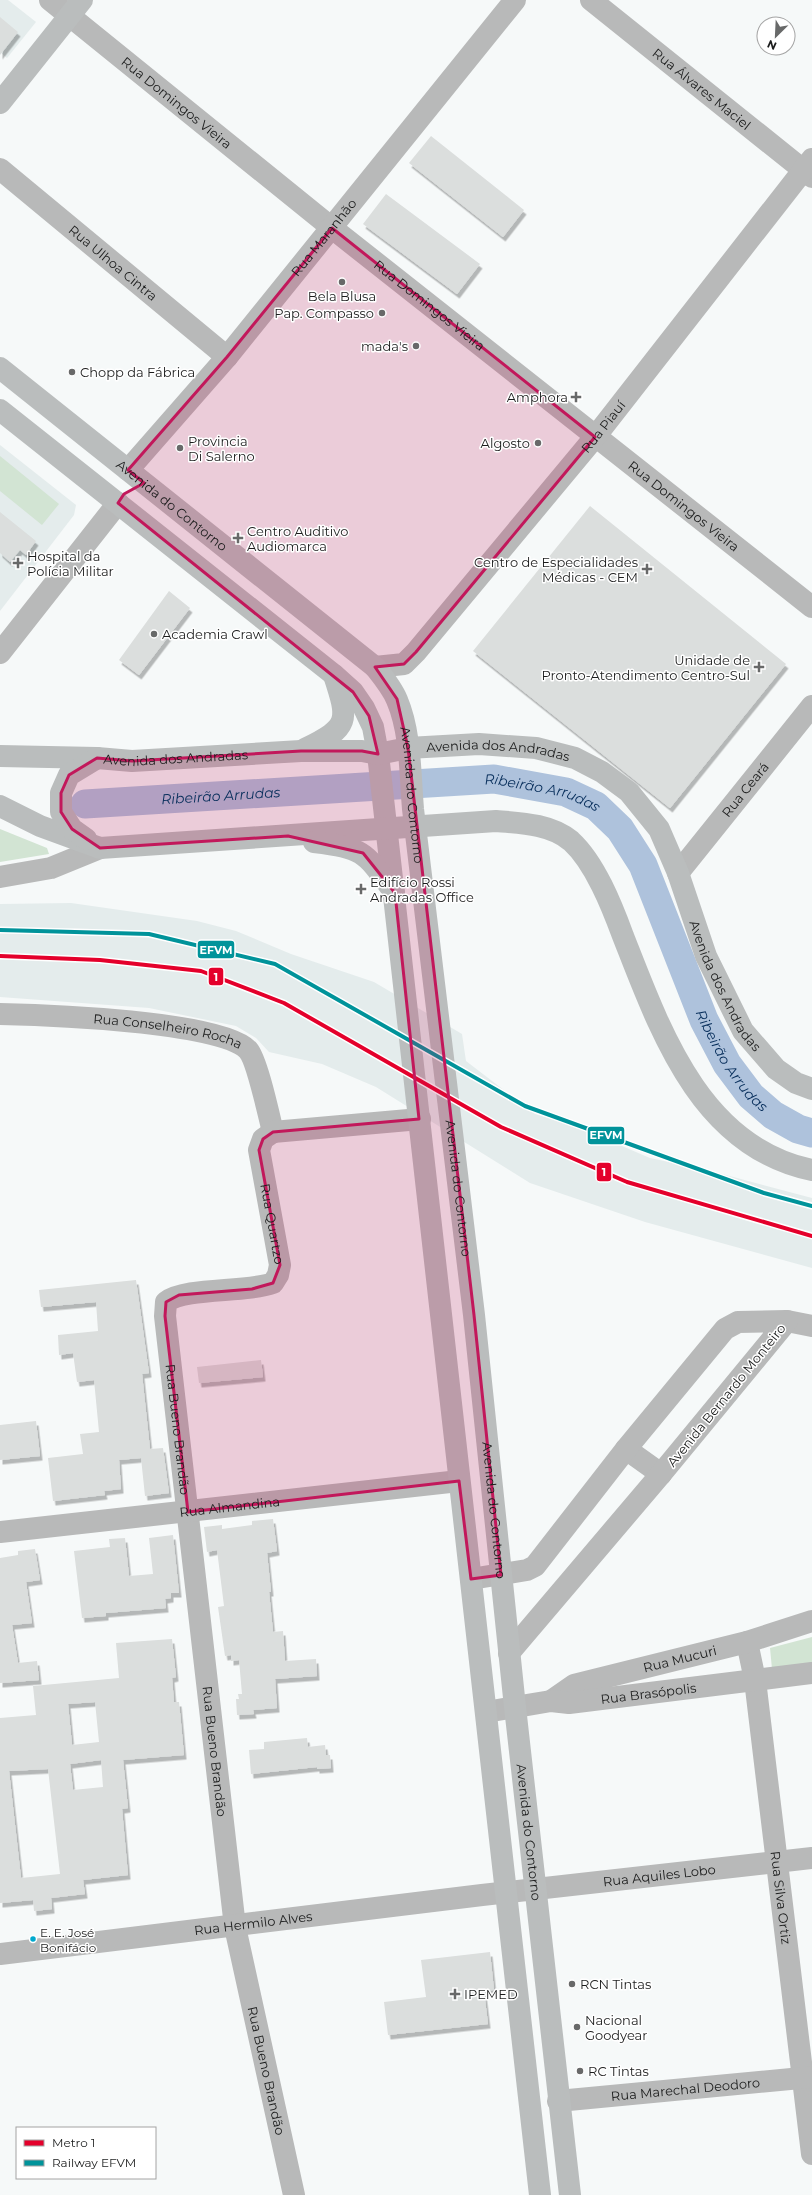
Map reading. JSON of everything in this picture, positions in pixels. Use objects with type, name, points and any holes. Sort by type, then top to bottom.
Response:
[{"type":"main road","points":[[0,103],[76,8]]},
{"type":"main road","name":"Avenida do Contorno","points":[[0,368],[375,667],[397,699],[408,752],[443,1038],[558,2101],[570,2195]]},
{"type":"main road","points":[[0,410],[333,674],[353,692],[364,708],[373,727],[387,820],[459,1481],[540,2195]]},
{"type":"main road","points":[[95,485],[106,486],[114,483],[128,470]]},
{"type":"main road","points":[[118,503],[124,494],[136,488],[152,490]]},
{"type":"main road","points":[[301,751],[330,737],[344,716],[344,708],[333,674]]},
{"type":"main road","name":"Avenida dos Andradas","points":[[0,756],[97,758],[132,762],[301,751],[362,751],[378,758],[408,752],[479,744],[536,748],[575,758],[602,772],[629,792],[659,829],[678,873],[706,956],[743,1031],[776,1069],[796,1084],[812,1090]]},
{"type":"main road","points":[[97,758],[69,775],[60,793],[61,812],[72,829],[100,848]]},
{"type":"main road","points":[[0,806],[40,826],[100,848],[288,836],[415,817],[504,821],[527,824],[551,830],[571,841],[586,858],[612,908],[657,1018],[682,1071],[697,1094],[728,1127],[756,1147],[781,1160],[812,1170]]},
{"type":"main road","points":[[288,836],[311,842],[347,847],[363,853],[373,863],[395,893]]},
{"type":"street","name":"Rua Domingos Vieira","points":[[50,0],[76,8],[332,228],[812,607]]},
{"type":"street","name":"Rua Maranhão","points":[[128,470],[227,357],[515,0]]},
{"type":"street","name":"Rua Álvares Maciel","points":[[591,0],[809,169]]},
{"type":"street","name":"Rua Ulhoa Cintra","points":[[0,169],[227,357]]},
{"type":"street","name":"Rua Piauí","points":[[375,667],[404,664],[416,652],[596,437],[809,169]]},
{"type":"street","points":[[0,653],[118,503]]},
{"type":"street","name":"Rua Ceará","points":[[678,873],[812,706]]},
{"type":"street","points":[[0,877],[51,868],[100,848]]},
{"type":"street","name":"Rua Conselheiro Rocha","points":[[0,1014],[113,1020],[200,1032],[228,1039],[249,1051],[258,1076],[273,1132]]},
{"type":"street","points":[[273,1132],[419,1116]]},
{"type":"street","name":"Rua Quartzo","points":[[166,1302],[180,1295],[252,1289],[273,1283],[278,1275],[280,1265],[259,1150],[263,1139],[273,1132]]},
{"type":"street","name":"Rua Bueno Brandão","points":[[166,1302],[165,1316],[235,1927],[294,2195]]},
{"type":"street","points":[[787,1321],[812,1326]]},
{"type":"street","name":"Avenida Bernardo Monteiro","points":[[471,1579],[531,1569],[546,1552],[626,1449],[725,1329],[738,1322],[787,1321]]},
{"type":"street","name":"Avenida Bernardo Monteiro","points":[[509,1653],[661,1474],[787,1321]]},
{"type":"street","points":[[626,1449],[661,1474]]},
{"type":"street","name":"Rua Almandina","points":[[0,1532],[459,1481]]},
{"type":"street","points":[[546,1552],[568,1583]]},
{"type":"street","name":"Rua Mucuri","points":[[551,1701],[574,1685],[747,1642],[812,1621]]},
{"type":"street","name":"Rua Silva Ortiz","points":[[747,1642],[755,1680],[777,1862],[808,2077],[812,2154]]},
{"type":"street","name":"Rua Brasópolis","points":[[486,1712],[551,1701],[569,1703],[812,1673]]},
{"type":"street","name":"Rua Aquiles Lobo","points":[[506,1893],[812,1858]]},
{"type":"street","name":"Rua Hermilo Alves","points":[[0,1954],[235,1927],[506,1893]]},
{"type":"street","name":"Rua Marechal Deodoro","points":[[558,2101],[808,2077]]},
{"type":"highlighted area","points":[[332,228],[595,437],[416,652],[404,664],[375,667],[397,699],[408,748],[474,1315],[501,1575],[471,1579],[459,1481],[188,1512],[165,1316],[166,1302],[179,1295],[252,1289],[273,1283],[280,1265],[259,1150],[263,1139],[273,1132],[419,1119],[395,893],[363,853],[288,836],[100,848],[72,829],[61,812],[61,793],[69,775],[97,758],[132,761],[301,751],[362,751],[378,754],[369,716],[353,692],[118,503],[124,494],[144,483],[128,470],[227,357]]},
{"type":"shaded area","points":[[0,0],[8,0],[36,22],[7,58],[0,52]]},
{"type":"shaded area","name":"Hospital da Polícia Militar","points":[[0,445],[76,505],[74,515],[0,611]]},
{"type":"shaded area","points":[[71,903],[197,921],[236,931],[291,954],[374,982],[462,1034],[466,1061],[535,1114],[575,1126],[650,1158],[711,1171],[812,1198],[812,1268],[645,1222],[530,1183],[376,1087],[322,1064],[269,1052],[256,1038],[236,1026],[149,1008],[0,997],[0,904]]},
{"type":"green space","points":[[0,456],[59,504],[42,525],[0,491]]},
{"type":"green space","points":[[0,829],[47,848],[49,854],[0,862]]},
{"type":"green space","points":[[812,1637],[812,1663],[772,1669],[770,1648]]},
{"type":"building","points":[[0,17],[18,32],[0,55]]},
{"type":"building","points":[[431,136],[524,210],[503,237],[409,163]]},
{"type":"building","points":[[386,194],[480,264],[457,294],[363,224]]},
{"type":"building","points":[[590,506],[786,664],[670,808],[473,651]]},
{"type":"building","points":[[0,512],[36,541],[26,555],[20,550],[10,562],[0,553]]},
{"type":"building","name":"Academia Crawl","points":[[169,591],[190,608],[139,675],[119,660]]},
{"type":"building","points":[[136,1280],[149,1373],[142,1374],[150,1449],[163,1448],[169,1493],[145,1496],[141,1458],[119,1460],[121,1489],[104,1491],[105,1495],[53,1501],[48,1458],[83,1454],[80,1434],[99,1432],[94,1380],[77,1382],[73,1353],[59,1355],[58,1335],[98,1331],[96,1302],[41,1307],[39,1290]]},
{"type":"building","points":[[261,1360],[263,1377],[199,1383],[197,1367]]},
{"type":"building","points":[[36,1421],[40,1456],[0,1460],[0,1425]]},
{"type":"building","points":[[273,1519],[277,1551],[267,1553],[273,1632],[283,1631],[285,1661],[316,1659],[317,1676],[275,1679],[277,1708],[253,1710],[254,1714],[237,1715],[236,1699],[239,1699],[238,1694],[242,1694],[239,1660],[231,1661],[231,1655],[225,1656],[218,1607],[224,1606],[217,1550],[207,1552],[204,1527],[222,1525],[222,1529],[252,1525],[252,1521]]},
{"type":"building","points":[[173,1535],[179,1593],[171,1593],[171,1598],[165,1599],[166,1608],[106,1613],[106,1616],[82,1618],[74,1551],[110,1547],[109,1539],[125,1538],[129,1576],[153,1574],[149,1538]]},
{"type":"building","points":[[35,1549],[40,1580],[26,1582],[32,1623],[12,1625],[18,1663],[37,1661],[39,1680],[0,1683],[0,1558],[18,1555],[18,1551]]},
{"type":"building","points":[[172,1639],[176,1677],[172,1678],[174,1702],[179,1702],[184,1755],[123,1760],[128,1808],[122,1809],[128,1875],[83,1880],[85,1894],[51,1898],[52,1909],[34,1911],[33,1900],[0,1903],[0,1718],[36,1715],[33,1686],[119,1678],[116,1643]],"holes":[[[95,1702],[99,1742],[72,1745],[68,1704]],[[101,1760],[103,1787],[73,1790],[70,1764]],[[48,1769],[60,1874],[21,1878],[9,1771]]]},
{"type":"building","points":[[307,1738],[308,1747],[325,1745],[326,1755],[330,1755],[331,1768],[317,1769],[317,1767],[251,1774],[249,1750],[264,1749],[264,1742]]},
{"type":"building","name":"IPEMED","points":[[490,1952],[494,1990],[484,1991],[488,2024],[388,2035],[384,2002],[426,1997],[421,1960]]},
{"type":"waterway","name":"Ribeirão Arrudas","points":[[85,804],[494,779],[566,792],[596,806],[620,829],[643,865],[704,1020],[727,1064],[751,1096],[773,1115],[798,1129],[812,1133]]},
{"type":"metro line","name":"1","points":[[0,956],[100,960],[201,971],[284,1003],[501,1127],[627,1182],[812,1236]]},
{"type":"rail line","name":"EFVM","points":[[0,930],[149,934],[275,964],[525,1106],[764,1193],[812,1206]]},
{"type":"place","name":"Bela Blusa","points":[[342,282]]},
{"type":"place","name":"Pap. Compasso","points":[[382,313]]},
{"type":"place","name":"mada's","points":[[416,346]]},
{"type":"place","name":"Chopp da Fábrica","points":[[72,372]]},
{"type":"place","name":"Amphora","points":[[576,397]]},
{"type":"place","name":"Algosto","points":[[538,443]]},
{"type":"place","name":"Provincia Di Salerno","points":[[180,448]]},
{"type":"place","name":"Centro Auditivo Audiomarca","points":[[238,538]]},
{"type":"place","name":"Hospital da Polícia Militar","points":[[18,563]]},
{"type":"place","name":"Centro de Especialidades Médicas - CEM","points":[[647,569]]},
{"type":"place","name":"Academia Crawl","points":[[154,634]]},
{"type":"place","name":"Unidade de Pronto-Atendimento Centro-Sul","points":[[759,667]]},
{"type":"place","name":"Edifício Rossi Andradas Office","points":[[361,889]]},
{"type":"place","name":"E. E. José Bonifácio","points":[[33,1939]]},
{"type":"place","name":"RCN Tintas","points":[[572,1984]]},
{"type":"place","name":"IPEMED","points":[[455,1994]]},
{"type":"place","name":"Nacional Goodyear","points":[[577,2027]]},
{"type":"place","name":"RC Tintas","points":[[580,2071]]}]
